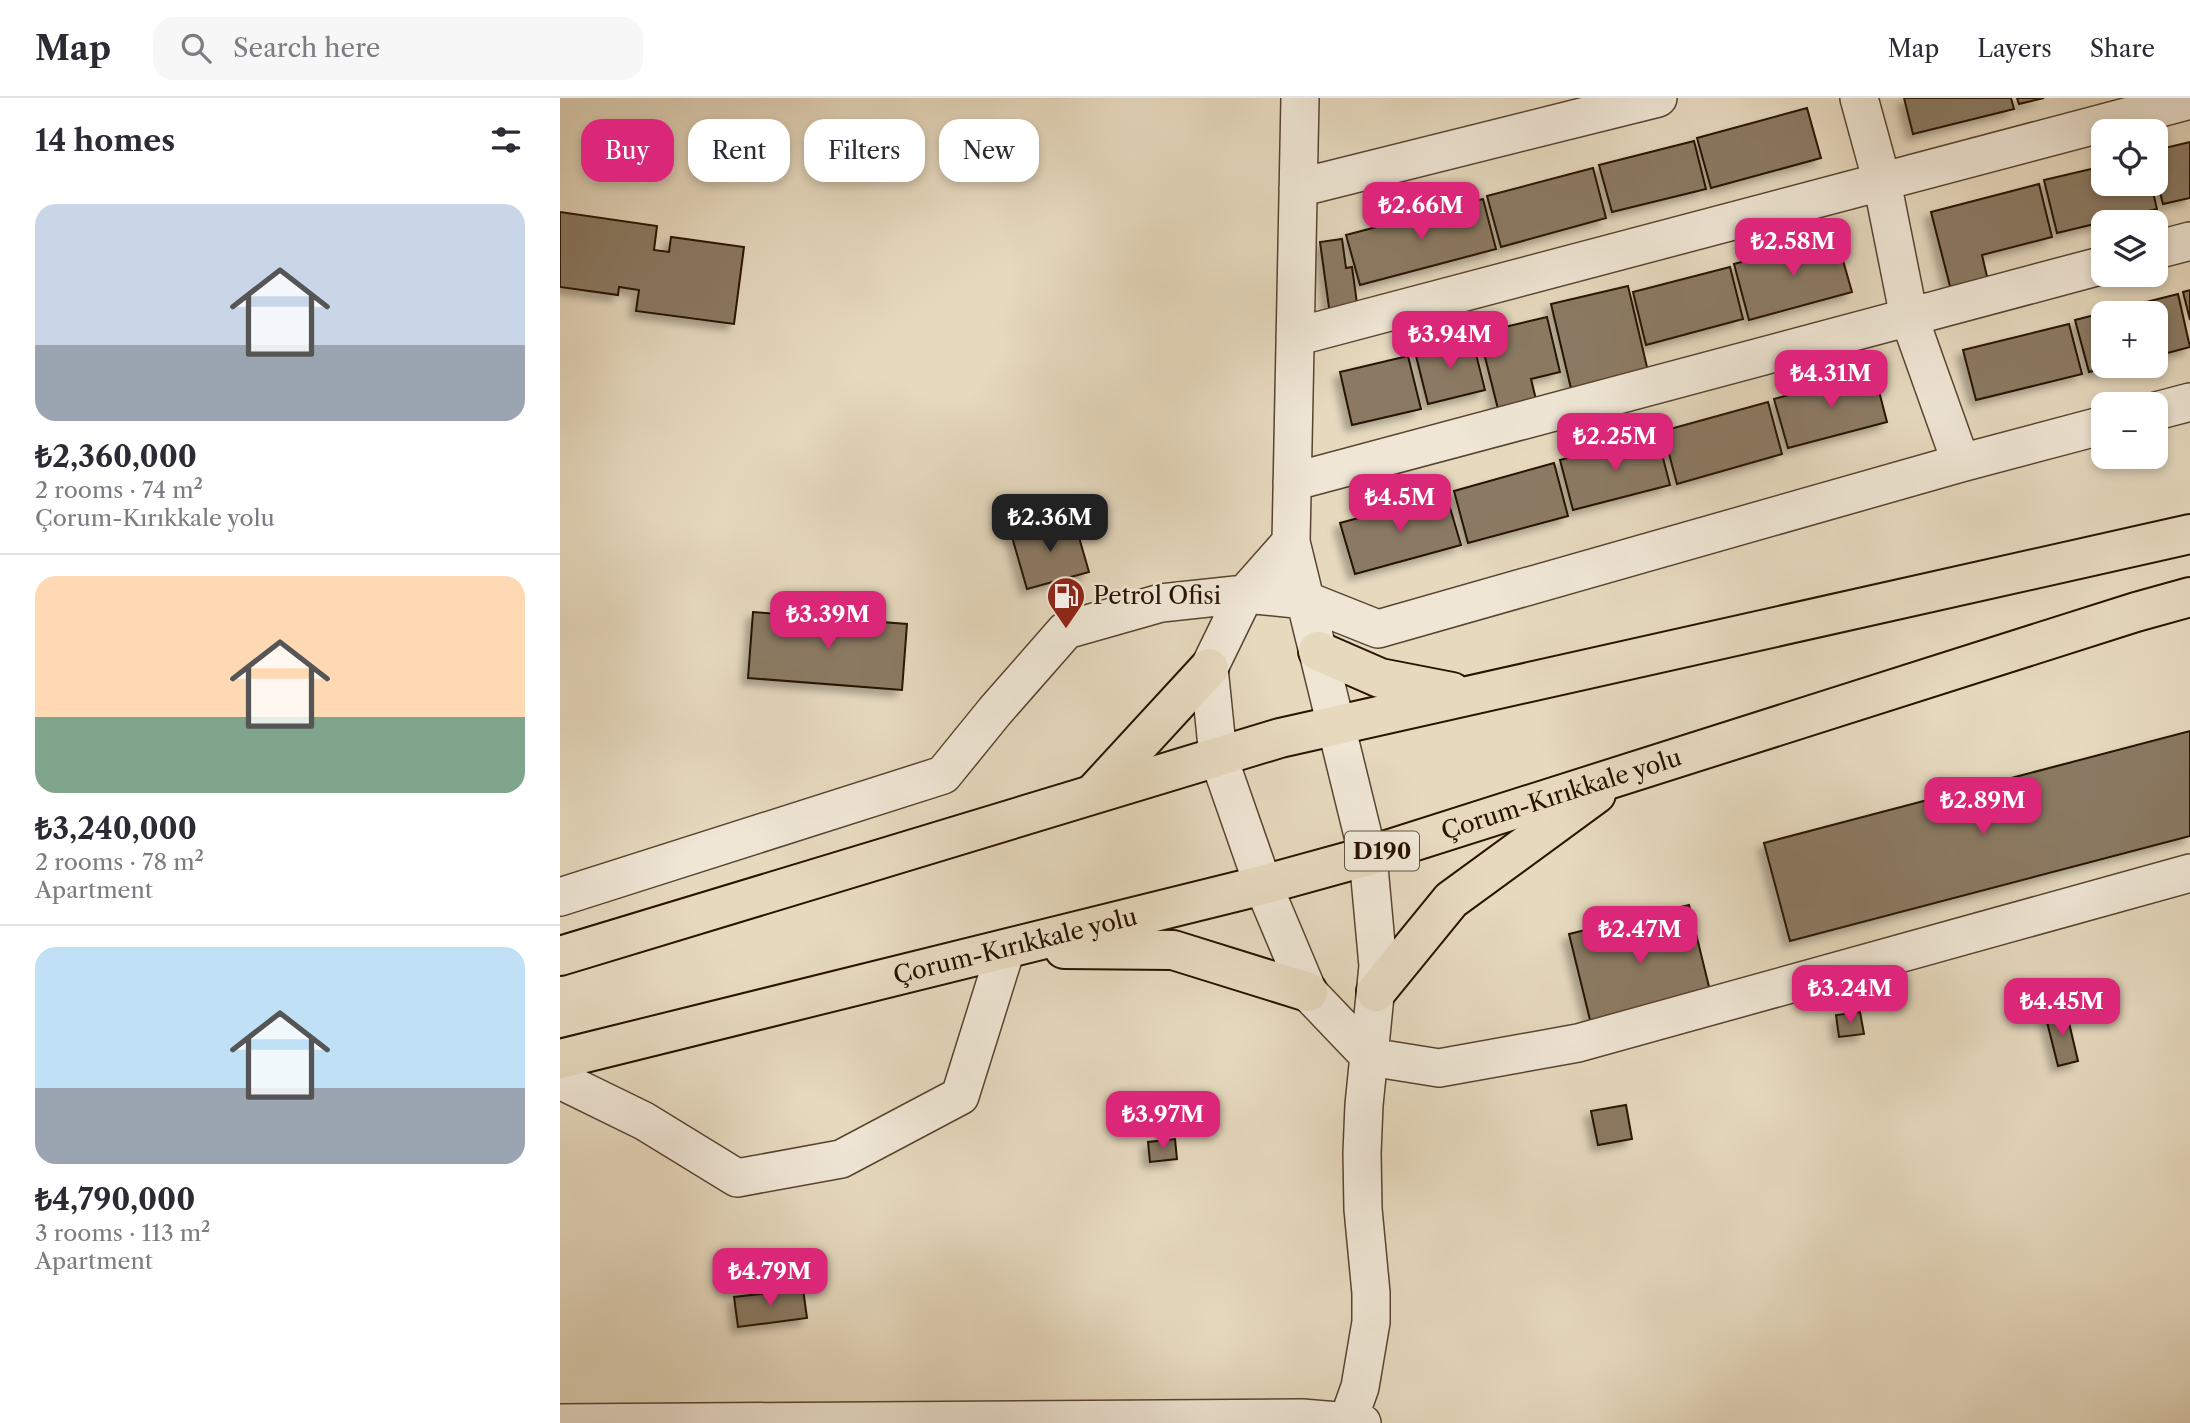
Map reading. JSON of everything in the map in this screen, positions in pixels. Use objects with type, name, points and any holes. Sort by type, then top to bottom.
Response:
[{"type":"highway","points":[[560,956],[1280,738],[2190,534]]},
{"type":"highway","name":"Çorum-Kırıkkale yolu","points":[[560,1059],[1263,885],[1368,856],[2190,597]]},
{"type":"highway","points":[[1318,651],[1380,678],[1467,695]]},
{"type":"highway","points":[[1092,794],[1209,668]]},
{"type":"highway","points":[[1376,992],[1451,900],[1623,775]]},
{"type":"highway","points":[[1006,949],[1173,950],[1308,992]]},
{"type":"street","points":[[560,1423],[1302,1418],[1355,1422],[1371,1322],[1362,1153],[1378,966],[1368,856],[1290,542],[1300,98]]},
{"type":"street","points":[[1298,188],[1658,98]]},
{"type":"street","points":[[1859,98],[1882,182],[1909,317],[1961,463]]},
{"type":"street","points":[[1295,337],[2190,100]]},
{"type":"street","points":[[2168,247],[2190,241]]},
{"type":"street","points":[[1292,482],[2091,268]]},
{"type":"street","points":[[2168,408],[2190,402]]},
{"type":"street","points":[[560,897],[943,775],[1066,630],[1161,603],[1245,594],[1305,600],[1378,629],[2091,428]]},
{"type":"street","points":[[1290,542],[1245,594],[1209,668],[1218,756],[1263,885],[1308,992],[1370,1057],[1439,1068],[1578,1043],[2190,873]]},
{"type":"street","points":[[560,1080],[644,1121],[737,1178],[841,1159],[960,1096],[1006,949]]},
{"type":"building","points":[[1904,98],[2011,98],[2014,109],[1913,134]]},
{"type":"building","points":[[2017,98],[2044,98],[2019,104]]},
{"type":"building","points":[[1807,108],[1821,158],[1711,188],[1697,138]]},
{"type":"building","points":[[1694,141],[1706,189],[1612,212],[1599,165]]},
{"type":"building","points":[[2190,142],[2190,198],[2163,204],[2161,196],[2168,196],[2168,147]]},
{"type":"building","points":[[1593,168],[1606,218],[1501,247],[1487,196]]},
{"type":"building","points":[[2091,169],[2091,196],[2154,196],[2157,209],[2091,210],[2091,225],[2057,233],[2044,180]]},
{"type":"building","points":[[2039,184],[2052,237],[1982,255],[1989,285],[1952,294],[1931,212]]},
{"type":"building","points":[[1483,199],[1496,249],[1360,285],[1346,235]]},
{"type":"building","points":[[560,212],[657,226],[654,250],[669,252],[671,237],[744,247],[734,324],[636,311],[639,290],[619,287],[618,295],[560,287]]},
{"type":"building","points":[[1836,236],[1852,292],[1749,320],[1734,264]]},
{"type":"building","points":[[1342,239],[1346,268],[1352,267],[1359,318],[1331,322],[1320,242]]},
{"type":"building","points":[[1730,267],[1743,319],[1646,345],[1633,292]]},
{"type":"building","points":[[1628,286],[1650,380],[1573,397],[1551,304]]},
{"type":"building","points":[[2190,290],[2190,320],[2183,292]]},
{"type":"building","points":[[2178,294],[2190,347],[2168,353],[2168,301],[2150,301]]},
{"type":"building","points":[[2091,316],[2091,372],[2089,372],[2075,320]]},
{"type":"building","points":[[1547,317],[1560,372],[1531,379],[1539,412],[1501,421],[1479,333]]},
{"type":"building","points":[[2069,324],[2082,374],[1976,400],[1963,350]]},
{"type":"building","points":[[1472,338],[1485,390],[1428,404],[1415,352]]},
{"type":"building","points":[[1408,356],[1421,409],[1352,425],[1340,372]]},
{"type":"building","points":[[1874,372],[1887,422],[1788,448],[1774,399]]},
{"type":"building","points":[[1768,402],[1782,454],[1677,484],[1663,431]]},
{"type":"building","points":[[1657,435],[1670,485],[1573,510],[1560,460]]},
{"type":"building","points":[[1554,463],[1568,516],[1468,543],[1454,491]]},
{"type":"building","points":[[1446,494],[1461,545],[1355,574],[1340,523]]},
{"type":"building","points":[[1074,520],[1089,572],[1027,589],[1012,537]]},
{"type":"building","points":[[753,612],[907,624],[902,690],[748,678]]},
{"type":"building","points":[[2190,731],[2190,836],[1790,941],[1764,843]]},
{"type":"building","points":[[1689,905],[1712,999],[1592,1028],[1569,934]]},
{"type":"building","points":[[2066,1010],[2078,1061],[2058,1066],[2045,1014]]},
{"type":"building","points":[[1860,1012],[1864,1034],[1839,1037],[1836,1015]]},
{"type":"building","points":[[1626,1105],[1632,1139],[1598,1145],[1591,1111]]},
{"type":"building","points":[[1175,1139],[1177,1159],[1150,1162],[1148,1142]]},
{"type":"building","points":[[803,1289],[807,1318],[738,1327],[734,1297]]},
{"type":"place","name":"Petrol Ofisi","points":[[1066,630]]}]
